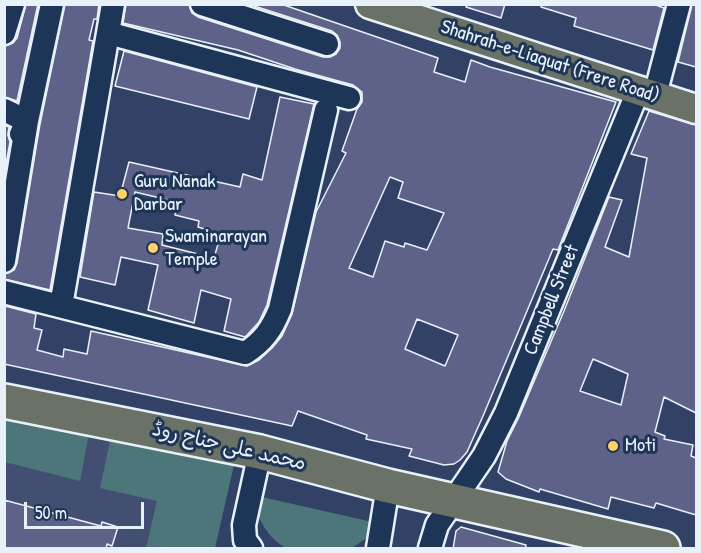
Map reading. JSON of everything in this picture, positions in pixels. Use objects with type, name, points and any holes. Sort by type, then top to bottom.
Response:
[{"type":"highway","name":"محمد علی جناح روڈ","points":[[4,401],[260,452],[388,486],[663,549]]},
{"type":"main road","name":"Shahrah-e-Liaquat (Frere Road)","points":[[370,4],[696,109]]},
{"type":"street","points":[[4,261],[27,121],[52,4]]},
{"type":"street","points":[[61,306],[113,4]]},
{"type":"street","points":[[202,4],[327,44]]},
{"type":"street","name":"Campbell Street","points":[[430,549],[437,525],[484,456],[506,413],[647,93],[679,4]]},
{"type":"street","points":[[108,33],[349,98]]},
{"type":"street","points":[[4,110],[27,121]]},
{"type":"street","points":[[4,292],[245,353],[259,344],[270,331],[280,309],[326,110]]},
{"type":"street","points":[[4,165],[27,121]]},
{"type":"street","points":[[251,549],[245,540],[244,525],[260,452]]},
{"type":"street","points":[[378,549],[388,486]]},
{"type":"shaded area","points":[[4,400],[238,447],[215,548],[5,548]]},
{"type":"green space","points":[[4,401],[92,418],[80,481],[5,462]]},
{"type":"green space","points":[[114,422],[238,447],[215,548],[146,548],[157,501],[100,488]]},
{"type":"green space","points":[[253,495],[377,523],[371,535],[352,548],[286,548],[268,533],[257,511]]},
{"type":"building","points":[[26,4],[38,4],[17,101],[4,97],[4,46],[13,43],[17,38]]},
{"type":"building","points":[[65,4],[99,4],[97,19],[94,19],[89,40],[93,41],[50,290],[4,279],[4,274],[14,270],[17,263],[40,124]]},
{"type":"building","points":[[126,4],[189,4],[192,13],[198,17],[323,57],[336,54],[340,48],[340,42],[332,31],[248,4],[281,4],[438,58],[434,72],[465,82],[471,60],[616,102],[558,250],[553,249],[483,416],[467,452],[460,460],[454,464],[444,465],[409,456],[412,449],[366,439],[367,435],[298,411],[292,426],[4,364],[5,306],[36,314],[34,328],[42,330],[37,350],[63,357],[64,349],[87,354],[91,331],[247,366],[259,360],[272,348],[282,336],[292,314],[316,212],[346,153],[342,151],[357,109],[362,102],[362,92],[353,85],[238,50],[123,23]],"holes":[[[390,177],[403,182],[398,198],[444,213],[427,250],[405,243],[404,247],[385,241],[373,277],[349,268]],[[417,319],[458,335],[445,366],[405,349]]]},
{"type":"building","points":[[467,4],[505,4],[501,18],[466,7]]},
{"type":"building","points":[[541,4],[653,4],[664,8],[653,50],[574,26],[576,18],[541,7]]},
{"type":"building","points":[[692,4],[696,4],[696,67],[678,62]]},
{"type":"building","points":[[124,51],[257,87],[249,119],[115,86]]},
{"type":"building","points":[[280,97],[314,104],[267,305],[259,322],[245,337],[224,331],[231,299],[201,290],[194,323],[148,310],[158,265],[121,257],[115,285],[80,277],[94,192],[120,196],[129,162],[240,187],[243,174],[262,180]],"holes":[[[135,192],[177,202],[175,215],[199,221],[198,227],[221,234],[214,258],[162,245],[163,234],[128,228]]]},
{"type":"building","points":[[649,111],[696,125],[696,413],[664,397],[655,432],[665,436],[664,439],[693,445],[691,456],[696,458],[696,515],[656,503],[654,508],[611,497],[608,509],[540,489],[539,492],[506,479],[498,472],[507,441],[564,311],[609,197],[622,200],[605,247],[629,257],[647,158],[631,154]],"holes":[[[593,359],[628,374],[621,405],[580,391]]]},
{"type":"building","points":[[4,125],[9,127],[10,142],[4,175]]},
{"type":"building","points":[[4,500],[101,526],[102,522],[118,527],[112,546],[107,544],[106,549],[4,549]]},
{"type":"building","points":[[461,527],[526,545],[525,549],[453,549],[456,531]]},
{"type":"place","name":"Guru Nanak Darbar","points":[[122,194]]},
{"type":"place","name":"Swaminarayan Temple","points":[[153,248]]},
{"type":"place","name":"Moti","points":[[613,446]]}]
